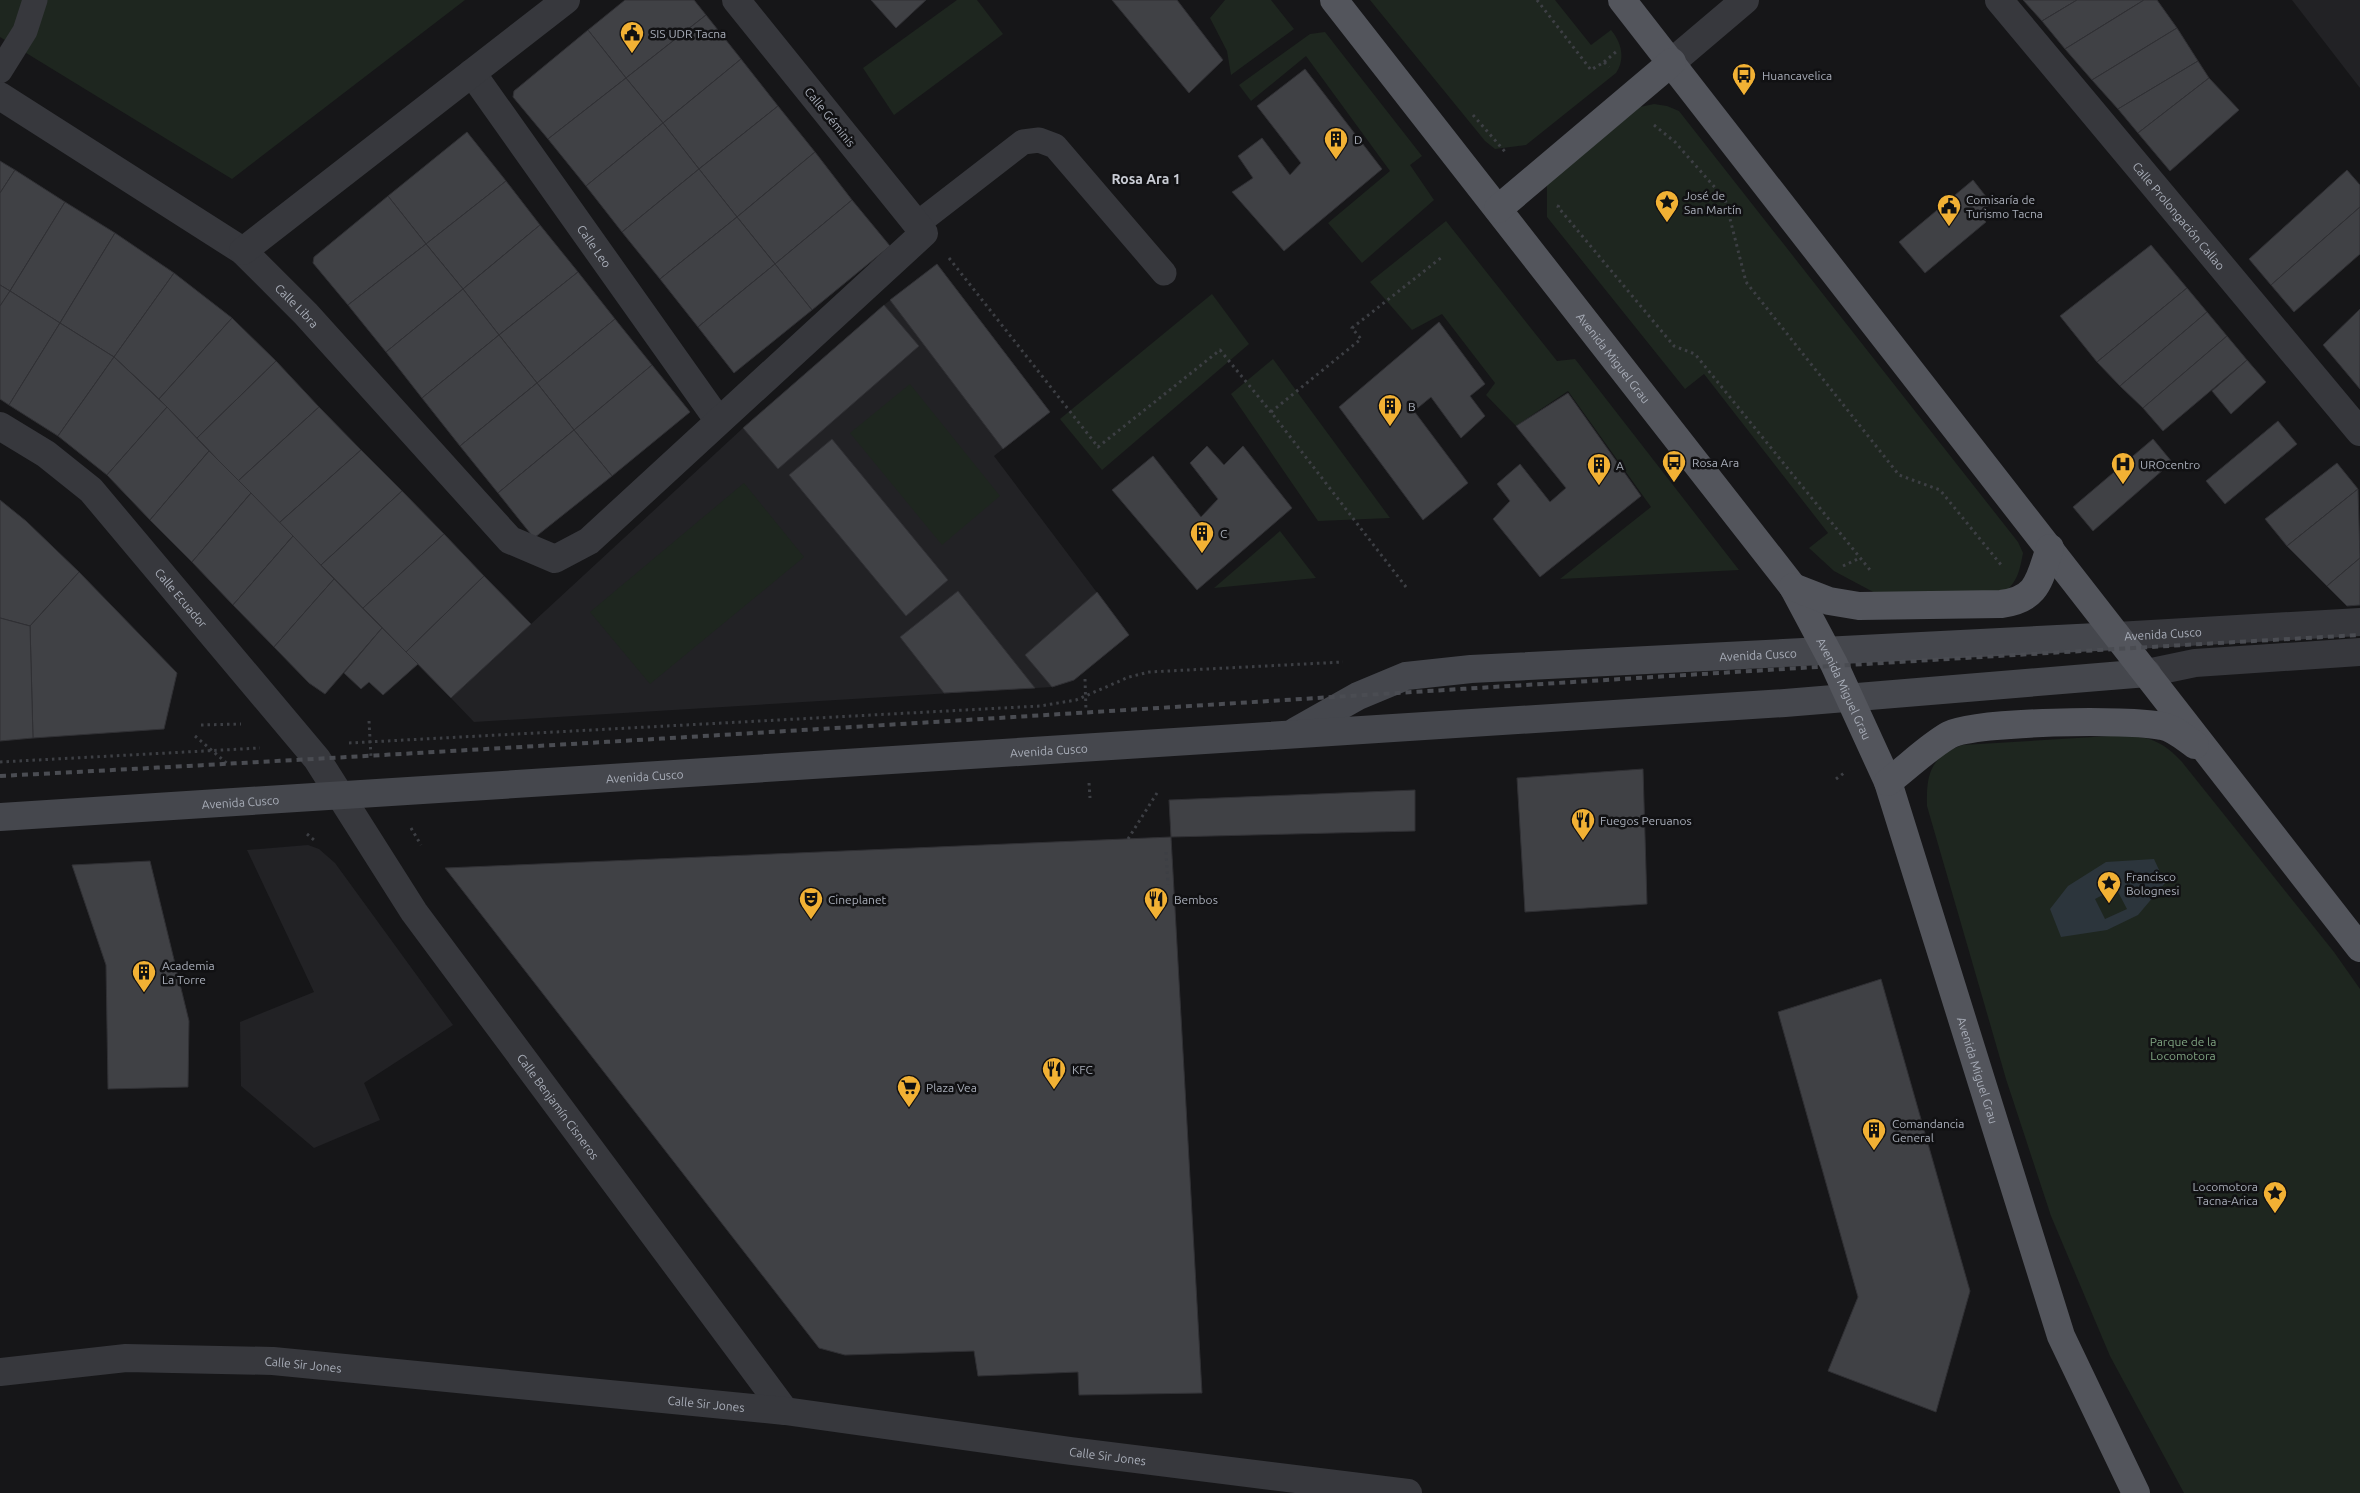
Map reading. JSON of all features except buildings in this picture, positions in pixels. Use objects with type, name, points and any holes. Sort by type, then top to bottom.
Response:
[{"type":"main road","name":"Avenida Miguel Grau","points":[[1334,0],[1793,587],[1827,650],[1888,782],[2061,1336],[2136,1493]]},
{"type":"main road","points":[[1622,0],[2360,948]]},
{"type":"main road","points":[[1498,209],[1672,62]]},
{"type":"main road","points":[[1793,587],[1829,601],[1859,606],[2019,601],[2036,587],[2050,548]]},
{"type":"main road","name":"Avenida Cusco","points":[[1291,734],[1358,696],[1406,676],[1471,669],[2117,636]]},
{"type":"main road","name":"Avenida Cusco","points":[[0,817],[1850,698],[2147,673]]},
{"type":"main road","points":[[1888,782],[1950,735],[1975,728],[2044,724],[2144,723],[2165,726],[2210,754]]},
{"type":"street","points":[[243,251],[566,0]]},
{"type":"street","name":"Calle Géminis","points":[[736,0],[920,229]]},
{"type":"street","points":[[1672,62],[1745,0]]},
{"type":"street","name":"Calle Prolongación Callao","points":[[1999,0],[2360,432]]},
{"type":"street","name":"Calle Leo","points":[[472,73],[718,420]]},
{"type":"street","name":"Calle Libra","points":[[0,96],[243,251],[306,314],[510,540],[555,559],[589,541],[718,420]]},
{"type":"street","points":[[718,420],[920,229]]},
{"type":"street","name":"Calle Ecuador","points":[[0,426],[46,454],[91,490],[317,759],[339,796]]},
{"type":"street","name":"Avenida Cusco","points":[[2117,636],[2360,622]]},
{"type":"street","name":"Avenida Cusco","points":[[2147,673],[2195,663],[2360,652]]},
{"type":"street","name":"Calle Benjamín Cisneros","points":[[339,796],[414,912],[785,1411]]},
{"type":"street","name":"Calle Sir Jones","points":[[0,1372],[126,1358],[273,1361],[785,1411],[1071,1451],[1408,1493]]},
{"type":"lane","points":[[0,71],[25,31],[35,0]]},
{"type":"lane","points":[[920,229],[1023,142],[1039,140],[1055,146],[1164,273]]},
{"type":"path","points":[[1537,0],[1591,70],[1604,62],[1630,97],[1654,124],[1675,142],[1725,199],[1746,282],[1899,474],[1940,490],[2008,572]]},
{"type":"path","points":[[1470,111],[1558,207],[1674,346],[1695,354],[1884,588],[1877,606]]},
{"type":"path","points":[[1646,130],[1654,124]]},
{"type":"path","points":[[1558,207],[1561,200]]},
{"type":"path","points":[[920,229],[948,256],[1098,447],[1220,350],[1271,412],[1406,587]]},
{"type":"path","points":[[1271,412],[1361,339],[1352,328],[1442,256]]},
{"type":"path","points":[[1843,567],[1860,558]]},
{"type":"path","points":[[0,762],[1040,706],[1076,700],[1129,677],[1149,672],[1347,662]]},
{"type":"path","points":[[1128,839],[1157,792]]},
{"type":"path","points":[[1166,852],[1168,885]]},
{"type":"shaded area","points":[[2292,0],[2360,0],[2360,88]]},
{"type":"shaded area","points":[[937,264],[1050,412],[994,456],[1129,635],[1074,680],[1052,687],[474,722],[451,698],[743,428],[884,305]]},
{"type":"shaded area","points":[[308,845],[319,849],[335,863],[453,1025],[364,1083],[380,1120],[314,1148],[241,1086],[240,1022],[314,992],[247,850]]},
{"type":"shaded area","points":[[2154,859],[2165,883],[2138,915],[2107,930],[2061,937],[2050,909],[2068,886],[2106,862]],"holes":[[[2116,888],[2127,909],[2105,919],[2095,899]]]},
{"type":"green space","points":[[0,0],[465,0],[232,179],[0,37]]},
{"type":"green space","points":[[957,0],[977,0],[1003,34],[894,115],[863,68]]},
{"type":"green space","points":[[1225,0],[1271,0],[1294,29],[1231,75],[1227,51],[1210,18]]},
{"type":"green space","points":[[1370,0],[1555,0],[1591,45],[1611,30],[1620,45],[1621,62],[1616,73],[1526,145],[1495,149],[1485,141]]},
{"type":"green space","points":[[1325,32],[1422,156],[1410,165],[1434,200],[1362,263],[1328,223],[1390,171],[1306,56],[1251,101],[1239,85],[1310,34]]},
{"type":"green space","points":[[1654,104],[1667,106],[1679,111],[2018,542],[2023,553],[2019,569],[2013,584],[2005,592],[1877,594],[1834,571],[1809,548],[1828,533],[1704,374],[1685,389],[1547,217],[1547,184],[1640,107]]},
{"type":"green space","points":[[1446,221],[1557,361],[1575,359],[1739,570],[1560,579],[1651,507],[1568,391],[1516,426],[1486,395],[1495,383],[1442,314],[1412,330],[1370,282]]},
{"type":"green space","points":[[1212,294],[1249,344],[1102,470],[1060,419]]},
{"type":"green space","points":[[1273,359],[1390,518],[1318,521],[1231,394]]},
{"type":"green space","points":[[910,384],[1000,496],[942,545],[850,433]]},
{"type":"green space","points":[[744,483],[804,557],[650,684],[590,612]]},
{"type":"green space","points":[[1280,531],[1316,578],[1214,588]]},
{"type":"green space","name":"Parque de la Locomotora","points":[[2126,735],[2157,742],[2182,762],[2334,952],[2360,989],[2360,1493],[2184,1493],[2110,1356],[2051,1216],[2006,1079],[1927,806],[1929,776],[1932,768],[1943,755],[1963,745]]},
{"type":"railway","points":[[0,776],[590,743],[2360,635]]},
{"type":"place","name":"SIS UDR Tacna","points":[[632,54]]},
{"type":"place","name":"Huancavelica","points":[[1744,96]]},
{"type":"place","name":"D","points":[[1336,160]]},
{"type":"place","name":"José de San Martín","points":[[1667,223]]},
{"type":"place","name":"Comisaría de Turismo Tacna","points":[[1949,227]]},
{"type":"place","name":"B","points":[[1390,427]]},
{"type":"place","name":"Rosa Ara","points":[[1674,483]]},
{"type":"place","name":"UROcentro","points":[[2123,485]]},
{"type":"place","name":"A","points":[[1599,486]]},
{"type":"place","name":"C","points":[[1202,554]]},
{"type":"place","name":"Fuegos Peruanos","points":[[1583,841]]},
{"type":"place","name":"Francisco Bolognesi","points":[[2109,904]]},
{"type":"place","name":"Cineplanet","points":[[811,920]]},
{"type":"place","name":"Bembos","points":[[1156,920]]},
{"type":"place","name":"Academia La Torre","points":[[144,993]]},
{"type":"place","name":"KFC","points":[[1054,1090]]},
{"type":"place","name":"Plaza Vea","points":[[909,1108]]},
{"type":"place","name":"Comandancia General","points":[[1874,1151]]},
{"type":"place","name":"Locomotora Tacna-Arica","points":[[2275,1214]]},
{"type":"district","name":"Rosa Ara 1","points":[[1146,179]]}]
